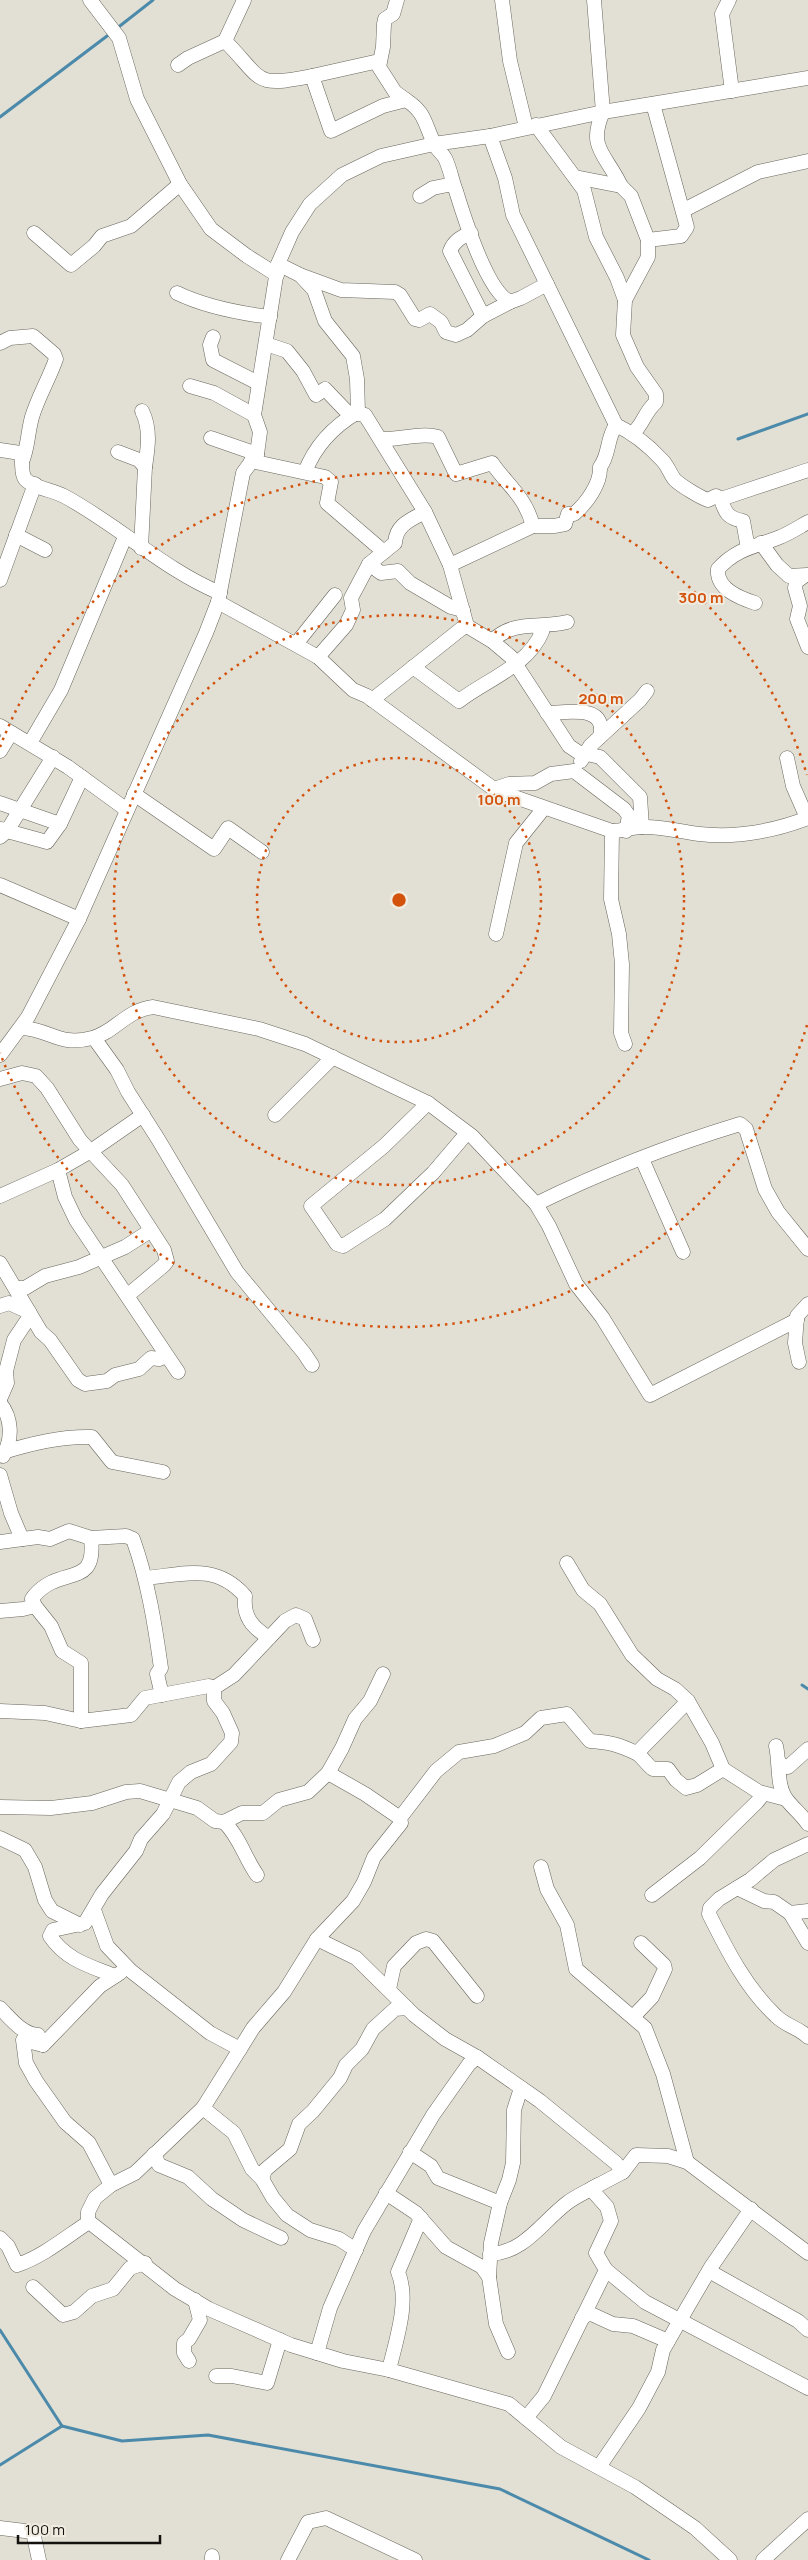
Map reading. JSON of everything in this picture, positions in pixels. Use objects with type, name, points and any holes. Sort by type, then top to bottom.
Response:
[{"type":"street","points":[[90,0],[120,38],[137,99],[180,184],[211,229],[247,256],[278,269],[341,290],[395,292],[400,295],[415,319],[419,320],[430,314],[435,316],[446,332],[456,335],[467,330],[483,316],[547,284]]},
{"type":"street","points":[[178,65],[188,58],[225,41],[244,0]]},
{"type":"street","points":[[397,0],[393,14],[386,19],[384,24],[383,47],[378,61],[379,67],[389,79],[395,92],[418,108],[428,125],[434,144],[445,159],[489,282],[504,299],[510,302]]},
{"type":"street","points":[[502,0],[510,61],[531,126],[584,190],[596,237],[617,278],[625,300],[623,335],[637,367],[656,394],[656,402],[645,412],[640,427],[632,434]]},
{"type":"street","points":[[594,0],[603,112],[596,128],[595,139],[621,186],[631,196],[648,240],[648,257],[625,300]]},
{"type":"street","points":[[729,0],[722,14],[732,92]]},
{"type":"street","points":[[225,41],[260,80],[269,82],[312,76],[378,61]]},
{"type":"street","points":[[312,76],[331,131],[378,108],[406,100]]},
{"type":"street","points":[[0,1055],[21,1028],[79,919],[219,598],[243,473],[254,457],[260,432],[254,415],[278,269],[292,232],[310,204],[342,175],[381,156],[434,144],[490,136],[603,112],[808,78]]},
{"type":"street","points":[[648,240],[681,236],[687,227],[684,210],[653,104]]},
{"type":"street","points":[[490,136],[506,178],[513,215],[616,426],[632,434],[654,451],[665,463],[675,480],[708,500],[716,496],[721,498],[808,470]]},
{"type":"street","points":[[684,210],[758,172],[808,161]]},
{"type":"street","points":[[575,177],[621,186]]},
{"type":"street","points":[[34,233],[71,265],[94,246],[102,236],[132,226],[180,184]]},
{"type":"street","points":[[420,196],[433,188],[453,184]]},
{"type":"street","points":[[470,233],[461,237],[450,251],[483,316]]},
{"type":"street","points":[[300,275],[314,290],[325,321],[353,356],[357,379],[358,412]]},
{"type":"street","points":[[177,293],[193,301],[235,313],[270,318]]},
{"type":"street","points":[[0,343],[10,338],[33,336],[54,354],[56,359],[44,382],[32,417],[27,449],[23,459],[23,474],[26,480],[62,495],[219,598],[318,657],[353,690],[372,700],[494,789],[544,808],[619,831],[642,827],[702,834],[774,830],[807,818],[793,786],[787,758]]},
{"type":"street","points":[[214,337],[210,345],[213,360],[258,383]]},
{"type":"street","points":[[266,344],[287,351],[303,371],[316,395],[325,389],[347,412],[358,412],[365,415],[379,439],[396,440],[430,435],[438,436],[456,474],[492,463],[514,488],[528,508],[533,526]]},
{"type":"street","points":[[190,386],[214,393],[254,415]]},
{"type":"street","points":[[142,411],[147,422],[149,444],[145,467],[142,548]]},
{"type":"street","points":[[305,472],[311,457],[326,436],[358,412]]},
{"type":"street","points":[[450,565],[533,526],[565,524],[568,514],[574,514],[590,497],[600,472],[600,466],[606,459],[608,438],[616,426]]},
{"type":"street","points":[[211,438],[254,457],[325,477],[331,482],[327,503],[384,552]]},
{"type":"street","points":[[382,439],[425,512],[450,565],[467,626],[492,641],[516,664],[547,713],[567,743],[578,752],[592,746],[601,725],[599,721],[584,711],[547,713]]},
{"type":"street","points":[[0,450],[20,453],[23,459]]},
{"type":"street","points":[[118,452],[139,460],[145,467]]},
{"type":"street","points":[[0,580],[34,484]]},
{"type":"street","points":[[721,498],[725,513],[733,519],[743,520],[747,543],[756,544],[789,576],[806,576]]},
{"type":"street","points":[[318,657],[346,625],[353,610],[351,598],[369,564],[395,543],[396,533],[402,524],[425,512]]},
{"type":"street","points":[[755,603],[732,595],[717,572],[728,558],[756,544],[780,537],[808,522]]},
{"type":"street","points":[[16,535],[45,550]]},
{"type":"street","points":[[30,743],[61,690],[125,537]]},
{"type":"street","points":[[369,564],[381,573],[398,571],[410,583],[450,606],[463,610]]},
{"type":"street","points":[[806,576],[796,582],[795,588],[800,606],[797,619],[799,629],[806,637],[808,647]]},
{"type":"street","points":[[296,644],[335,595]]},
{"type":"street","points":[[492,641],[503,630],[529,624],[544,627],[567,622]]},
{"type":"street","points":[[372,700],[467,626]]},
{"type":"street","points":[[414,666],[459,701],[516,664],[539,639],[542,632],[536,626]]},
{"type":"street","points":[[574,771],[592,746],[640,700],[646,691]]},
{"type":"street","points":[[0,751],[6,729],[53,757],[127,810]]},
{"type":"street","points":[[592,746],[600,757],[640,797],[642,827]]},
{"type":"street","points":[[53,757],[20,810],[2,832],[47,842],[60,824],[82,777]]},
{"type":"street","points":[[494,789],[509,784],[535,783],[550,774],[574,771],[624,809],[628,816],[619,831],[611,898],[619,934],[622,964],[621,1033],[625,1044]]},
{"type":"street","points":[[624,809],[631,789]]},
{"type":"street","points":[[134,794],[214,849],[228,828],[262,852]]},
{"type":"street","points":[[0,803],[60,824]]},
{"type":"street","points":[[496,934],[516,843],[544,808]]},
{"type":"street","points":[[0,885],[79,919]]},
{"type":"street","points":[[21,1028],[32,1028],[67,1042],[94,1038],[139,1009],[153,1008],[259,1029],[306,1044],[428,1104],[467,1133],[536,1204],[576,1284],[602,1317],[650,1395],[797,1320]]},
{"type":"street","points":[[94,1038],[117,1070],[237,1272],[298,1345],[312,1365]]},
{"type":"street","points":[[275,1115],[332,1058]]},
{"type":"street","points":[[0,1079],[22,1073],[36,1076],[47,1088],[80,1140],[122,1185],[164,1250],[167,1261],[128,1296]]},
{"type":"street","points":[[428,1104],[384,1146],[311,1206],[337,1244],[343,1246],[385,1219],[433,1173],[467,1133]]},
{"type":"street","points":[[0,1196],[58,1170],[91,1152],[143,1115]]},
{"type":"street","points":[[536,1204],[578,1184],[708,1134],[740,1124],[746,1129],[765,1189],[778,1212],[808,1249]]},
{"type":"street","points":[[642,1159],[683,1252]]},
{"type":"street","points":[[58,1170],[65,1197],[76,1220],[178,1372]]},
{"type":"street","points":[[16,1288],[25,1288],[45,1276],[79,1267],[150,1231]]},
{"type":"street","points":[[0,1263],[29,1312],[78,1380],[85,1384],[107,1381],[115,1376],[139,1369],[151,1358],[159,1359],[166,1356]]},
{"type":"street","points":[[0,1306],[9,1303],[29,1312]]},
{"type":"street","points":[[799,1362],[795,1343],[797,1316],[808,1304]]},
{"type":"street","points":[[0,1399],[7,1383],[6,1371],[14,1340],[28,1319],[29,1312]]},
{"type":"street","points":[[0,1403],[5,1410],[10,1425],[10,1436],[2,1455]]},
{"type":"street","points":[[2,1455],[36,1442],[75,1436],[92,1437],[112,1462],[130,1468],[146,1467],[163,1472]]},
{"type":"street","points":[[0,1475],[11,1512],[22,1538]]},
{"type":"street","points":[[0,1542],[22,1538],[50,1539],[69,1531],[91,1538],[126,1536],[133,1539],[146,1578],[150,1611],[157,1630],[155,1638],[161,1668],[157,1674],[162,1695]]},
{"type":"street","points":[[81,1721],[81,1664],[62,1651],[51,1626],[32,1600],[49,1582],[84,1571],[90,1565],[92,1554],[91,1538]]},
{"type":"street","points":[[566,1563],[583,1590],[600,1604],[632,1655],[657,1679],[675,1689],[688,1701],[712,1743],[723,1769],[759,1792],[786,1799]]},
{"type":"street","points":[[146,1578],[208,1572],[220,1576],[236,1586],[245,1596],[244,1607],[249,1621],[254,1629],[269,1638]]},
{"type":"street","points":[[0,1610],[23,1609],[35,1606]]},
{"type":"street","points":[[214,1688],[234,1675],[285,1621],[296,1615],[305,1619],[313,1640]]},
{"type":"street","points":[[0,1807],[50,1808],[92,1803],[126,1792],[147,1792],[197,1808],[215,1822],[224,1822],[242,1813],[263,1813],[280,1800],[308,1792],[328,1773],[355,1719],[370,1701],[383,1674]]},
{"type":"street","points":[[0,1711],[45,1713],[81,1721],[131,1715],[145,1698],[209,1686],[214,1688]]},
{"type":"street","points":[[115,1976],[74,1960],[50,1936],[53,1930],[85,1923],[102,1894],[136,1851],[141,1839],[164,1814],[164,1798],[191,1772],[211,1764],[231,1742],[232,1733],[214,1701],[214,1688]]},
{"type":"street","points":[[636,1753],[688,1701]]},
{"type":"street","points":[[400,1818],[436,1771],[459,1752],[494,1746],[525,1733],[541,1718],[567,1714],[590,1741],[614,1742],[630,1752],[636,1753],[654,1769],[668,1769],[676,1780],[686,1788],[705,1781],[723,1769]]},
{"type":"street","points":[[776,1746],[780,1763],[779,1782],[786,1799],[808,1824]]},
{"type":"street","points":[[780,1763],[783,1767],[788,1767],[808,1749]]},
{"type":"street","points":[[328,1773],[365,1794],[400,1818],[402,1823],[374,1857],[364,1882],[353,1901],[317,1939],[284,1992],[253,2028],[203,2108],[135,2173],[111,2186],[95,2198],[88,2212],[89,2222],[145,2263],[176,2289],[209,2309],[280,2340],[343,2361],[389,2370],[509,2404],[561,2447],[635,2487],[695,2528],[730,2560]]},
{"type":"street","points":[[652,1895],[700,1858],[757,1802],[761,1797],[759,1792]]},
{"type":"street","points":[[224,1822],[232,1829],[245,1857],[257,1875]]},
{"type":"street","points":[[0,1838],[25,1850],[35,1867],[45,1900],[52,1911],[80,1925]]},
{"type":"street","points":[[808,1844],[774,1860],[737,1888],[718,1899],[710,1908],[709,1914],[729,1954],[755,1994],[785,2024],[808,2037]]},
{"type":"street","points":[[541,1867],[547,1889],[567,1925],[576,1969],[645,2028],[663,2074],[687,2162]]},
{"type":"street","points":[[737,1888],[764,1901],[774,1902],[790,1913],[808,1944]]},
{"type":"street","points":[[94,1910],[107,1946],[131,1971],[210,2032],[240,2049]]},
{"type":"street","points":[[790,1913],[808,1911]]},
{"type":"street","points":[[317,1939],[356,1958],[407,2008],[445,2039],[477,2057],[521,2088],[616,2163],[623,2172]]},
{"type":"street","points":[[389,1989],[394,1966],[416,1943],[426,1939],[433,1941],[478,1996]]},
{"type":"street","points":[[633,2017],[652,1997],[664,1970],[664,1965],[640,1943]]},
{"type":"street","points":[[93,1967],[97,1972],[100,1986]]},
{"type":"street","points":[[44,2045],[100,1986],[115,1976],[131,1971]]},
{"type":"street","points":[[0,2008],[16,2024],[30,2034],[38,2035],[44,2045]]},
{"type":"street","points":[[262,2178],[265,2170],[290,2148],[299,2124],[314,2111],[340,2078],[346,2065],[362,2049],[374,2029],[395,2010],[407,2008]]},
{"type":"street","points":[[44,2045],[23,2040],[26,2063],[65,2122],[89,2143],[111,2186]]},
{"type":"street","points":[[317,2353],[330,2308],[356,2250],[386,2194],[410,2152],[469,2064],[477,2057]]},
{"type":"street","points":[[508,2352],[496,2324],[489,2277],[490,2254],[500,2203],[513,2163],[515,2148],[514,2110],[521,2088]]},
{"type":"street","points":[[203,2108],[234,2133],[252,2169],[262,2178],[273,2198],[288,2215],[310,2230],[339,2239],[356,2250]]},
{"type":"street","points":[[410,2152],[431,2166],[438,2178],[500,2203]]},
{"type":"street","points":[[154,2154],[159,2165],[188,2177],[212,2198],[243,2220],[281,2238]]},
{"type":"street","points":[[490,2254],[505,2253],[523,2242],[568,2202],[623,2172],[636,2155],[668,2156],[687,2162],[807,2250]]},
{"type":"street","points":[[591,2189],[607,2207],[611,2221],[596,2253],[606,2270],[646,2302],[808,2388]]},
{"type":"street","points":[[386,2194],[421,2218],[446,2246],[482,2268],[489,2277]]},
{"type":"street","points":[[599,2467],[639,2408],[658,2372],[663,2350],[680,2319],[709,2271],[751,2209]]},
{"type":"street","points":[[389,2370],[401,2315],[402,2283],[398,2272],[421,2218]]},
{"type":"street","points":[[0,2238],[8,2246],[17,2265],[41,2255],[89,2222]]},
{"type":"street","points":[[33,2287],[63,2315],[74,2312],[92,2296],[113,2288],[130,2268],[145,2263]]},
{"type":"street","points":[[526,2418],[544,2396],[606,2270]]},
{"type":"street","points":[[709,2271],[798,2321],[808,2330]]},
{"type":"street","points":[[189,2361],[184,2353],[184,2343],[189,2339],[200,2320],[195,2300]]},
{"type":"street","points":[[582,2318],[589,2314],[613,2324],[633,2326],[668,2340]]},
{"type":"street","points":[[216,2376],[232,2376],[267,2383],[280,2340]]},
{"type":"street","points":[[288,2560],[308,2522],[326,2518],[416,2560]]},
{"type":"street","points":[[763,2560],[808,2519]]},
{"type":"street","points":[[0,2528],[33,2532],[39,2560]]},
{"type":"waterway","points":[[116,29],[153,0]]},
{"type":"waterway","points":[[0,117],[111,33]]},
{"type":"waterway","points":[[738,439],[808,414]]},
{"type":"waterway","points":[[802,1685],[808,1689]]},
{"type":"waterway","points":[[0,2330],[62,2426]]},
{"type":"waterway","points":[[0,2465],[62,2426],[122,2441],[208,2435],[500,2489],[649,2560]]}]
